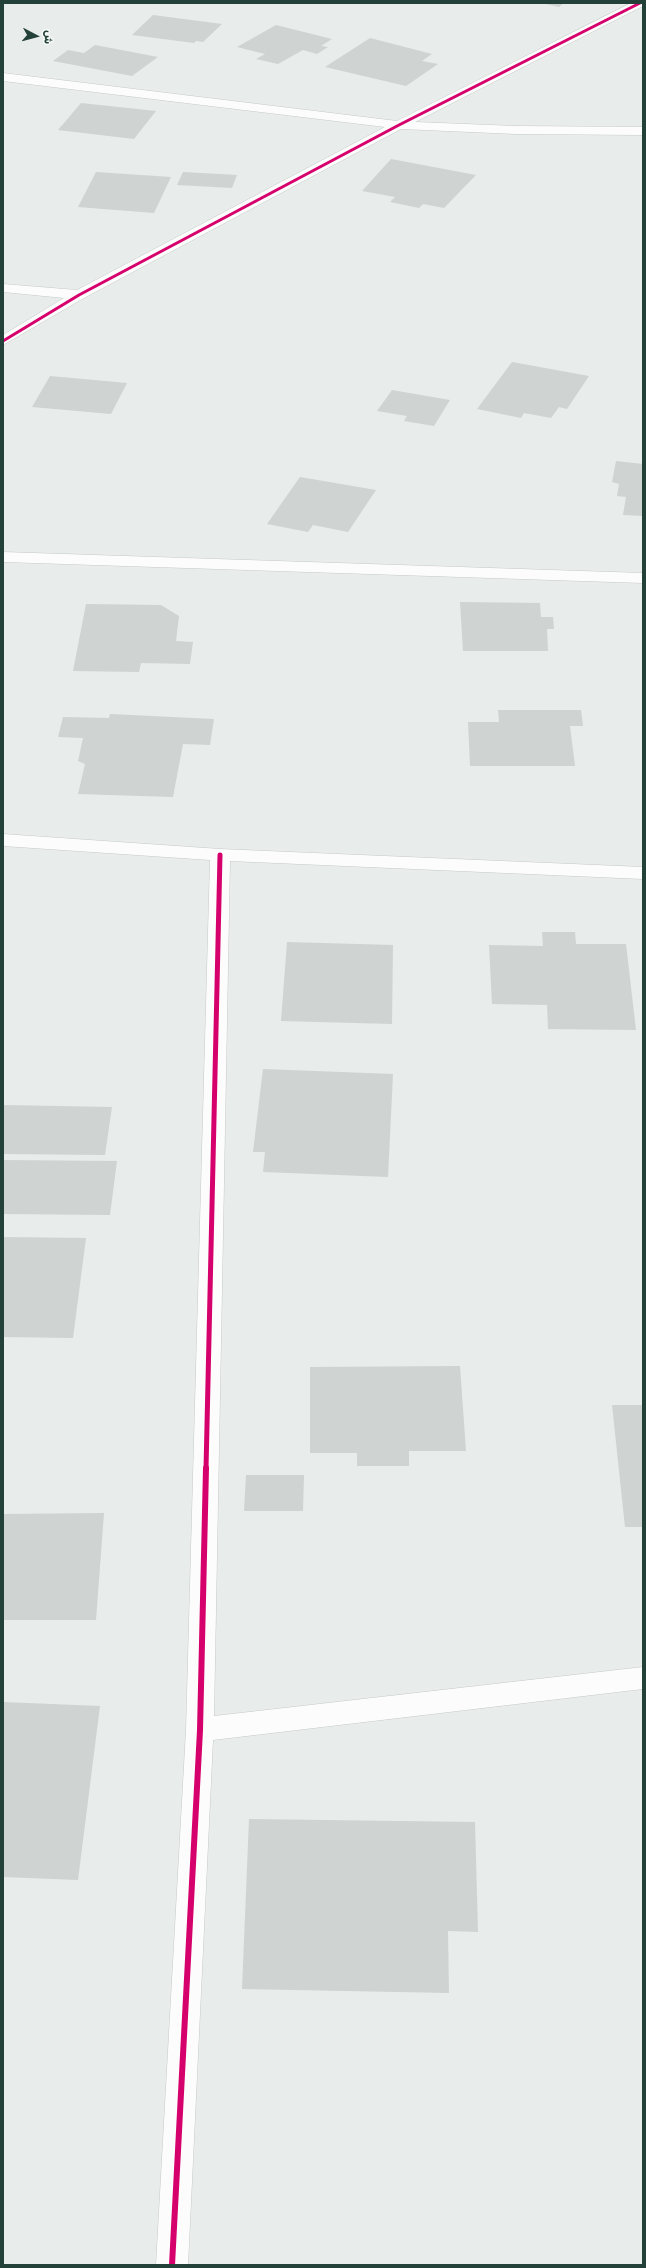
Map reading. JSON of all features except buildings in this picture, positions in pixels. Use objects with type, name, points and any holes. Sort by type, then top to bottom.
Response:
[{"type":"street","points":[[3,341],[79,294],[399,125],[640,3]]},
{"type":"street","points":[[3,77],[399,125],[524,130],[643,131]]},
{"type":"street","points":[[9,91],[27,80]]},
{"type":"street","points":[[3,288],[79,294]]},
{"type":"street","points":[[3,557],[643,578]]},
{"type":"street","points":[[3,840],[220,855],[643,873]]},
{"type":"street","points":[[172,2265],[200,1730],[220,855]]},
{"type":"street","points":[[200,1730],[643,1678]]},
{"type":"cycle path","points":[[3,341],[79,295],[399,125],[640,3]]},
{"type":"cycle path","points":[[172,2265],[200,1730],[220,855]]}]
